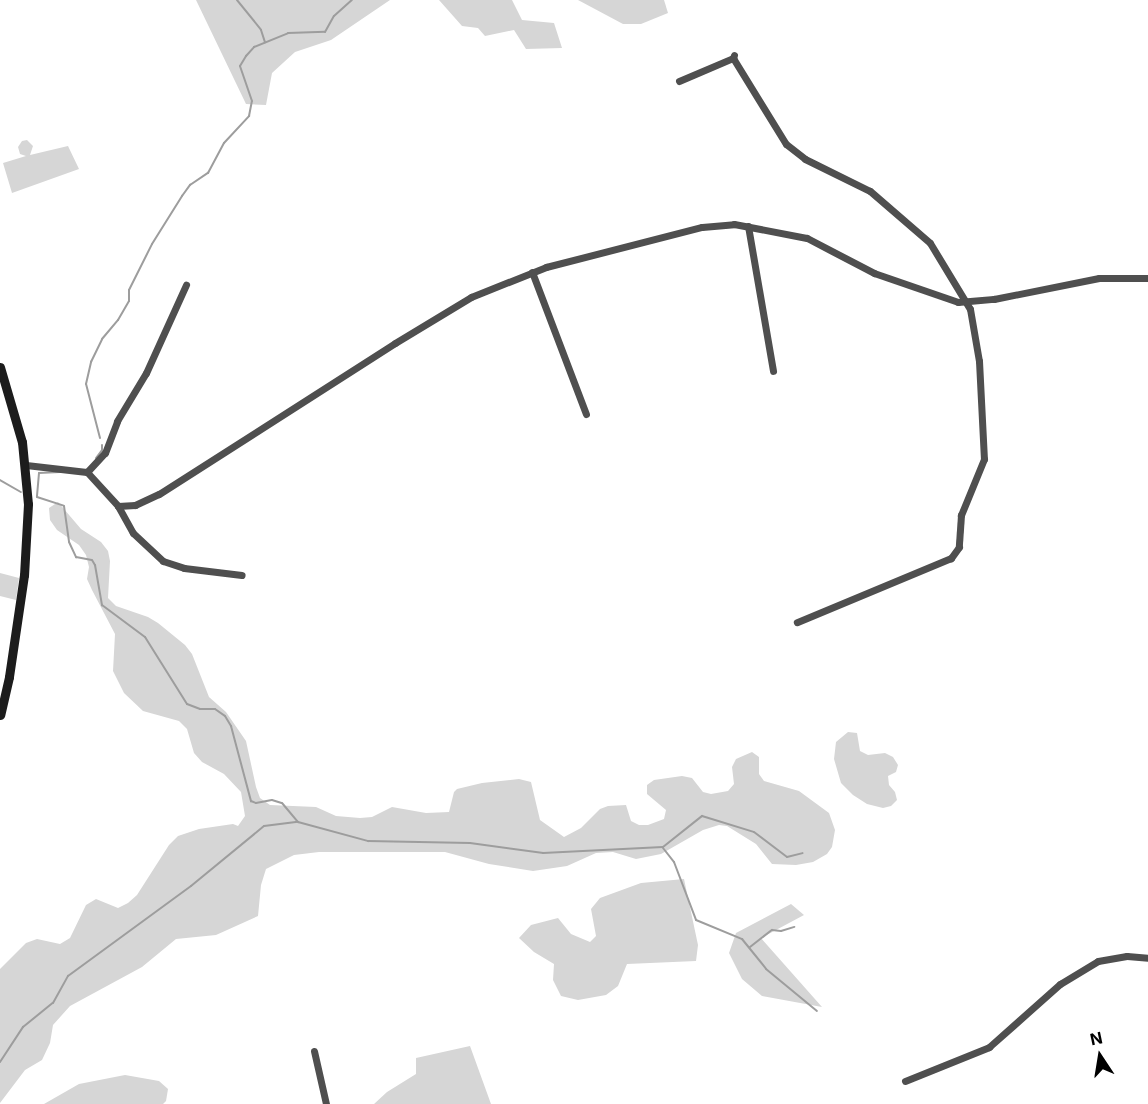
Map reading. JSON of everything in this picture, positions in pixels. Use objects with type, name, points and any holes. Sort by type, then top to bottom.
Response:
[{"type":"street","points":[[679,81],[734,56],[786,144],[805,159],[870,191],[921,233],[940,259],[970,309],[979,361],[984,459],[961,515],[959,547],[951,558],[797,622]]},
{"type":"street","points":[[118,506],[135,505],[159,494],[471,297],[532,272],[702,227],[718,224],[748,226],[807,238],[874,273],[944,299],[965,302],[1099,278],[1148,278]]},
{"type":"street","points":[[748,226],[773,371]]},
{"type":"street","points":[[532,272],[586,414]]},
{"type":"street","points":[[87,472],[105,453],[117,421],[146,373],[186,285]]},
{"type":"street","points":[[0,368],[17,420],[26,465],[28,504],[24,574],[0,715]]},
{"type":"street","points":[[26,465],[87,472],[118,506],[134,533],[163,561],[184,568],[242,575]]},
{"type":"street","points":[[905,1081],[989,1047],[1060,984],[1098,961],[1127,956],[1148,958]]},
{"type":"street","points":[[314,1051],[326,1104]]},
{"type":"shaded area","points":[[196,0],[390,0],[331,40],[295,52],[272,73],[266,105],[246,104]]},
{"type":"shaded area","points":[[439,0],[512,0],[522,20],[554,23],[562,48],[526,49],[514,30],[485,36],[478,28],[462,26]]},
{"type":"shaded area","points":[[578,0],[664,0],[668,13],[641,24],[623,24]]},
{"type":"shaded area","points":[[27,140],[33,146],[30,155],[68,146],[79,169],[12,193],[3,163],[26,156],[20,154],[18,147],[22,141]]},
{"type":"shaded area","points":[[58,502],[81,529],[101,542],[108,551],[110,561],[108,598],[116,606],[148,617],[158,623],[185,645],[192,654],[209,697],[226,712],[246,741],[260,798],[270,805],[316,807],[336,816],[360,818],[372,817],[392,807],[426,813],[449,812],[454,792],[457,789],[482,783],[519,779],[531,782],[540,820],[564,837],[581,828],[600,809],[608,806],[626,805],[631,821],[639,825],[648,825],[664,819],[666,810],[647,794],[647,785],[654,780],[682,776],[692,778],[703,792],[711,794],[728,791],[734,784],[732,767],[736,759],[752,752],[759,757],[759,774],[764,781],[799,791],[829,813],[835,830],[832,847],[827,854],[813,862],[796,865],[772,864],[756,844],[727,826],[719,825],[703,830],[661,854],[636,859],[613,852],[596,853],[567,866],[533,871],[489,864],[445,852],[319,852],[294,855],[266,869],[261,885],[258,916],[216,935],[176,939],[142,967],[70,1006],[53,1025],[50,1043],[42,1060],[25,1070],[0,1103],[0,969],[26,943],[37,939],[60,944],[70,938],[86,905],[96,899],[118,908],[128,903],[137,895],[169,845],[178,836],[199,829],[233,824],[238,826],[245,816],[241,792],[224,774],[202,762],[194,753],[187,729],[179,721],[143,711],[124,693],[113,671],[115,634],[87,579],[89,567],[86,555],[79,545],[57,530],[50,520],[49,508]]},
{"type":"shaded area","points":[[0,573],[19,578],[16,600],[0,596]]},
{"type":"shaded area","points":[[848,732],[857,733],[860,751],[868,755],[885,753],[893,757],[898,765],[896,772],[888,776],[889,785],[895,792],[897,800],[891,806],[883,808],[867,804],[841,783],[834,759],[836,742]]},
{"type":"shaded area","points":[[684,879],[698,945],[696,961],[627,964],[618,986],[606,995],[578,1000],[561,996],[553,980],[554,964],[534,952],[519,938],[531,925],[558,918],[571,934],[590,942],[596,936],[591,909],[600,898],[641,883]]},
{"type":"shaded area","points":[[791,904],[804,915],[761,938],[822,1007],[762,996],[742,979],[729,953],[736,933]]},
{"type":"shaded area","points":[[470,1046],[491,1104],[374,1104],[387,1092],[416,1074],[416,1058]]},
{"type":"shaded area","points":[[125,1075],[159,1081],[168,1089],[166,1101],[163,1104],[44,1104],[79,1084]]},
{"type":"waterway","points":[[237,0],[261,30],[265,42]]},
{"type":"waterway","points":[[100,438],[86,384],[91,362],[102,339],[118,320],[129,301],[129,290],[152,244],[182,196],[190,185],[208,173],[224,143],[249,116],[252,101],[240,66],[254,47],[288,33],[325,32],[334,16],[352,0]]},
{"type":"waterway","points":[[96,458],[102,450],[102,445]]},
{"type":"waterway","points":[[60,472],[39,473],[37,497],[64,506],[69,542],[76,557],[92,560],[95,565],[102,605],[145,637],[187,704],[200,709],[215,709],[225,716],[231,726],[251,801],[256,803],[272,800],[282,803],[298,822]]},
{"type":"waterway","points":[[0,480],[21,492]]},
{"type":"waterway","points":[[0,1062],[23,1027],[53,1003],[68,976],[191,886],[264,826],[298,822],[368,841],[470,843],[543,853],[663,847],[702,816],[754,832],[787,857],[803,853]]},
{"type":"waterway","points":[[663,848],[674,862],[696,920],[742,939],[766,969],[817,1011]]},
{"type":"waterway","points":[[750,947],[772,930],[781,931],[794,927]]}]
